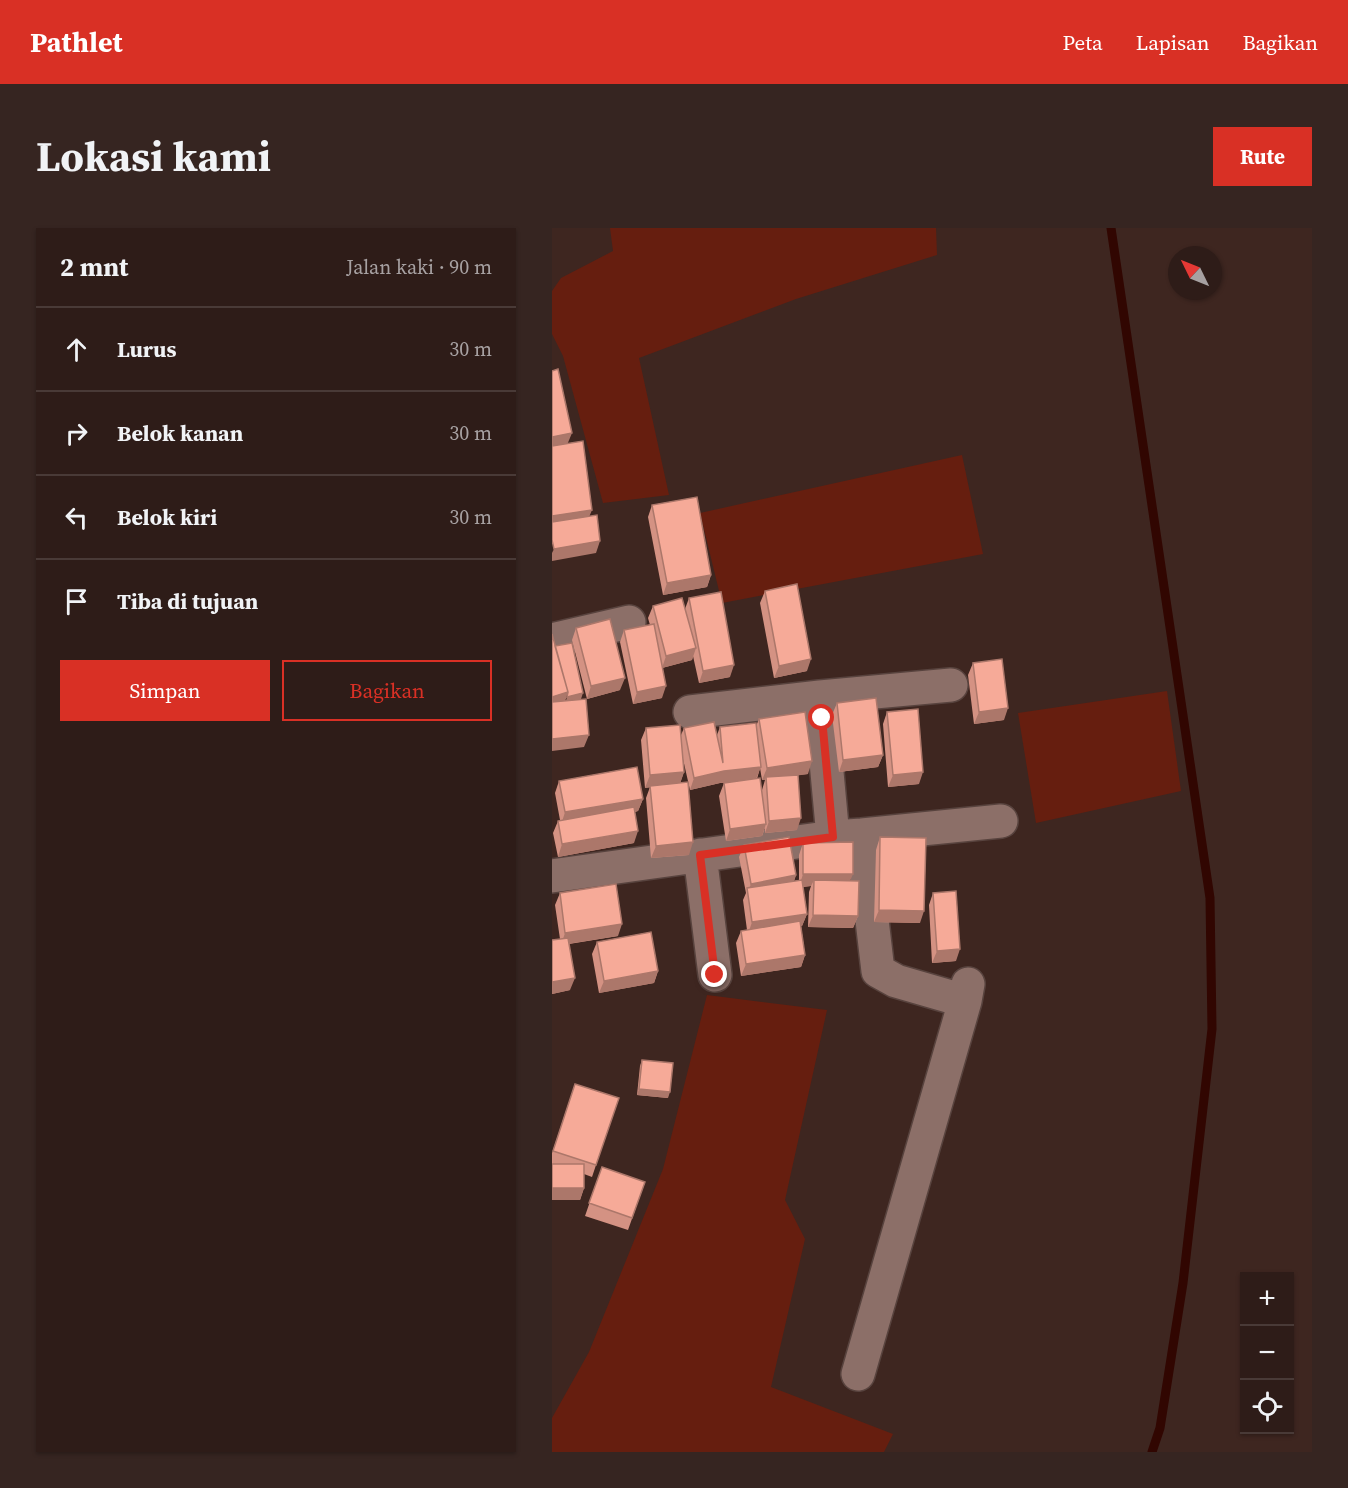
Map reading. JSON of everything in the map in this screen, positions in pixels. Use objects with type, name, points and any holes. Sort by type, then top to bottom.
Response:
[{"type":"street","points":[[552,640],[629,622]]},
{"type":"street","points":[[690,712],[951,685]]},
{"type":"street","points":[[820,697],[847,836],[878,971],[896,981],[966,993],[858,1374]]},
{"type":"street","points":[[552,876],[847,836],[1001,821]]},
{"type":"street","points":[[700,855],[715,975]]},
{"type":"shaded area","points":[[610,228],[936,228],[937,255],[796,299],[639,358],[669,495],[603,503],[563,356],[552,334],[552,291],[561,278],[613,251]]},
{"type":"shaded area","points":[[962,455],[983,554],[722,603],[700,513]]},
{"type":"shaded area","points":[[1167,691],[1181,791],[1036,823],[1018,713]]},
{"type":"shaded area","points":[[707,995],[827,1010],[785,1200],[805,1239],[771,1387],[893,1434],[884,1452],[552,1452],[552,1418],[589,1352],[663,1169]]},
{"type":"building","points":[[558,369],[572,433],[552,437],[552,371]]},
{"type":"building","points":[[583,441],[592,510],[552,516],[552,446]]},
{"type":"building","points":[[697,497],[711,575],[667,583],[652,505]]},
{"type":"building","points":[[597,515],[600,541],[554,549],[552,522]]},
{"type":"building","points":[[797,584],[811,659],[779,666],[765,591]]},
{"type":"building","points":[[721,592],[734,665],[703,671],[689,598]]},
{"type":"building","points":[[682,598],[696,648],[666,656],[653,606]]},
{"type":"building","points":[[610,619],[625,678],[591,686],[576,628]]},
{"type":"building","points":[[654,624],[666,686],[637,692],[624,630]]},
{"type":"building","points":[[552,634],[568,692],[552,697]]},
{"type":"building","points":[[572,643],[583,693],[567,697],[568,692],[555,646]]},
{"type":"building","points":[[1002,659],[1008,708],[979,712],[973,663]]},
{"type":"building","points":[[876,698],[883,755],[843,760],[837,703]]},
{"type":"building","points":[[586,699],[589,735],[552,739],[552,702]]},
{"type":"building","points":[[918,709],[923,772],[893,775],[887,712]]},
{"type":"building","points":[[805,712],[812,761],[767,768],[759,719]]},
{"type":"building","points":[[714,722],[723,763],[720,727],[756,723],[761,767],[724,771],[694,778],[684,728]]},
{"type":"building","points":[[680,725],[684,772],[650,775],[646,728]]},
{"type":"building","points":[[637,767],[643,799],[565,812],[559,781]]},
{"type":"building","points":[[798,775],[801,818],[769,821],[766,777]]},
{"type":"building","points":[[760,778],[766,824],[730,829],[724,783]]},
{"type":"building","points":[[688,782],[693,842],[656,846],[650,786]]},
{"type":"building","points":[[634,807],[638,831],[562,844],[558,821]]},
{"type":"building","points":[[789,837],[796,875],[751,884],[744,845]]},
{"type":"building","points":[[880,837],[926,838],[924,911],[879,910]]},
{"type":"building","points":[[853,842],[853,874],[803,874],[803,843]]},
{"type":"building","points":[[802,880],[807,914],[752,922],[747,888]]},
{"type":"building","points":[[814,880],[859,881],[858,916],[813,915]]},
{"type":"building","points":[[616,884],[622,924],[565,933],[560,893]]},
{"type":"building","points":[[956,891],[960,949],[937,951],[933,893]]},
{"type":"building","points":[[800,921],[805,955],[746,964],[741,931]]},
{"type":"building","points":[[651,932],[658,971],[604,981],[597,942]]},
{"type":"building","points":[[568,938],[575,978],[552,982],[552,940]]},
{"type":"building","points":[[642,1060],[673,1063],[670,1092],[639,1089]]},
{"type":"building","points":[[575,1084],[619,1098],[596,1165],[553,1151]]},
{"type":"building","points":[[552,1164],[584,1164],[584,1188],[552,1188]]},
{"type":"building","points":[[602,1167],[645,1182],[632,1218],[589,1203]]},
{"type":"waterway","points":[[1111,228],[1210,898],[1212,1029],[1183,1283],[1160,1428],[1152,1452]]},
{"type":"route","points":[[715,975],[700,855],[833,837],[822,718]]}]
